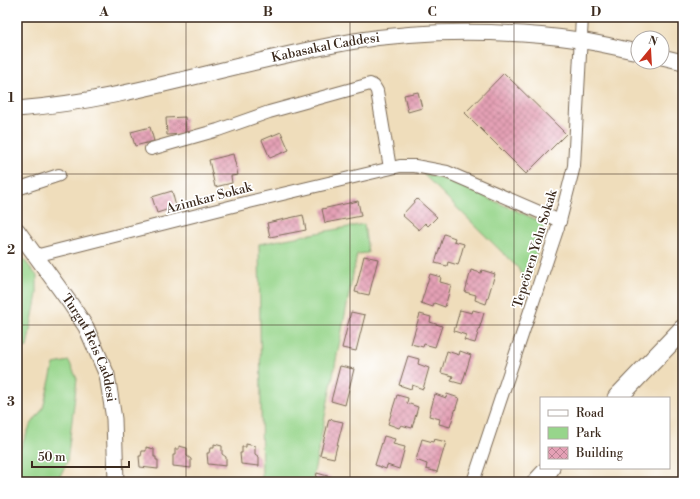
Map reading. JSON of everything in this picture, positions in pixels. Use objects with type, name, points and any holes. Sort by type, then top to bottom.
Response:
[{"type":"main road","points":[[619,397],[683,329]]},
{"type":"main road","points":[[537,482],[549,469]]},
{"type":"street","name":"Tepeören Yolu Sokak","points":[[473,482],[560,221],[574,166],[579,40],[582,17]]},
{"type":"street","name":"Kabasakal Caddesi","points":[[17,109],[85,100],[132,91],[303,51],[364,40],[407,35],[519,35],[579,40],[630,50]]},
{"type":"street","points":[[670,59],[683,62]]},
{"type":"street","points":[[151,149],[218,130],[292,105],[370,84],[374,86],[377,91],[390,168]]},
{"type":"street","name":"Azimkar Sokak","points":[[35,256],[390,168],[415,166],[447,172],[560,221]]},
{"type":"street","points":[[17,189],[59,175]]},
{"type":"street","name":"Turgut Reis Caddesi","points":[[17,230],[82,321],[98,351],[107,375],[114,419],[116,482]]},
{"type":"green space","points":[[422,173],[447,180],[544,223],[528,287],[518,268]]},
{"type":"green space","points":[[364,224],[368,253],[357,254],[312,482],[262,482],[259,244]]},
{"type":"green space","points":[[17,251],[37,276],[37,294],[27,347],[17,350]]},
{"type":"green space","points":[[69,361],[77,379],[67,462],[57,482],[17,482],[17,456],[30,426],[43,408],[54,364]]},
{"type":"building","points":[[504,73],[566,134],[526,174],[465,113]]},
{"type":"building","points":[[418,92],[422,108],[408,112],[404,95]]},
{"type":"building","points":[[185,117],[186,134],[167,135],[166,118]]},
{"type":"building","points":[[150,127],[154,141],[135,146],[131,132]]},
{"type":"building","points":[[281,132],[289,150],[270,158],[262,140]]},
{"type":"building","points":[[233,154],[238,175],[231,176],[232,183],[215,187],[209,160]]},
{"type":"building","points":[[172,191],[176,207],[157,213],[152,197]]},
{"type":"building","points":[[417,199],[437,217],[428,226],[425,223],[419,230],[402,215]]},
{"type":"building","points":[[358,201],[361,216],[325,223],[322,209]]},
{"type":"building","points":[[303,215],[306,230],[270,237],[267,223]]},
{"type":"building","points":[[444,234],[455,238],[454,241],[464,244],[458,265],[448,262],[447,266],[435,263]]},
{"type":"building","points":[[364,256],[378,259],[369,295],[355,292]]},
{"type":"building","points":[[471,270],[481,273],[482,270],[495,274],[486,304],[475,300],[476,295],[465,292]]},
{"type":"building","points":[[430,274],[441,277],[440,282],[451,285],[445,307],[434,303],[433,307],[421,303]]},
{"type":"building","points":[[460,310],[472,313],[473,310],[484,313],[475,343],[464,340],[466,335],[454,331]]},
{"type":"building","points":[[351,312],[365,315],[356,351],[342,348]]},
{"type":"building","points":[[420,314],[431,317],[430,322],[442,326],[435,347],[424,344],[423,347],[411,344]]},
{"type":"building","points":[[447,351],[459,355],[460,351],[471,355],[462,384],[451,381],[453,376],[441,373]]},
{"type":"building","points":[[408,356],[419,359],[418,364],[429,368],[423,389],[412,385],[411,389],[399,385]]},
{"type":"building","points":[[340,366],[354,369],[345,405],[331,401]]},
{"type":"building","points":[[435,394],[446,398],[447,394],[459,398],[450,427],[439,424],[440,419],[429,416]]},
{"type":"building","points":[[397,395],[408,398],[407,403],[418,407],[412,428],[401,425],[399,428],[388,424]]},
{"type":"building","points":[[329,419],[343,422],[334,458],[320,455]]},
{"type":"building","points":[[384,436],[395,439],[393,444],[405,447],[399,469],[387,465],[386,469],[375,465]]},
{"type":"building","points":[[422,439],[433,442],[434,439],[446,442],[437,472],[426,469],[427,464],[416,460]]},
{"type":"building","points":[[214,444],[222,446],[222,454],[226,457],[226,466],[208,464],[207,453],[209,453],[210,448],[214,448]]},
{"type":"building","points":[[246,444],[255,446],[255,454],[259,457],[259,466],[241,464],[240,453],[242,453],[242,447],[246,447]]},
{"type":"building","points":[[179,446],[187,448],[187,456],[191,459],[191,468],[173,466],[173,455],[175,455],[175,449],[179,449]]},
{"type":"building","points":[[146,447],[154,449],[154,457],[158,460],[158,469],[140,467],[139,456],[141,456],[142,451],[146,451]]},
{"type":"building","points":[[317,473],[331,477],[330,482],[315,482]]}]
